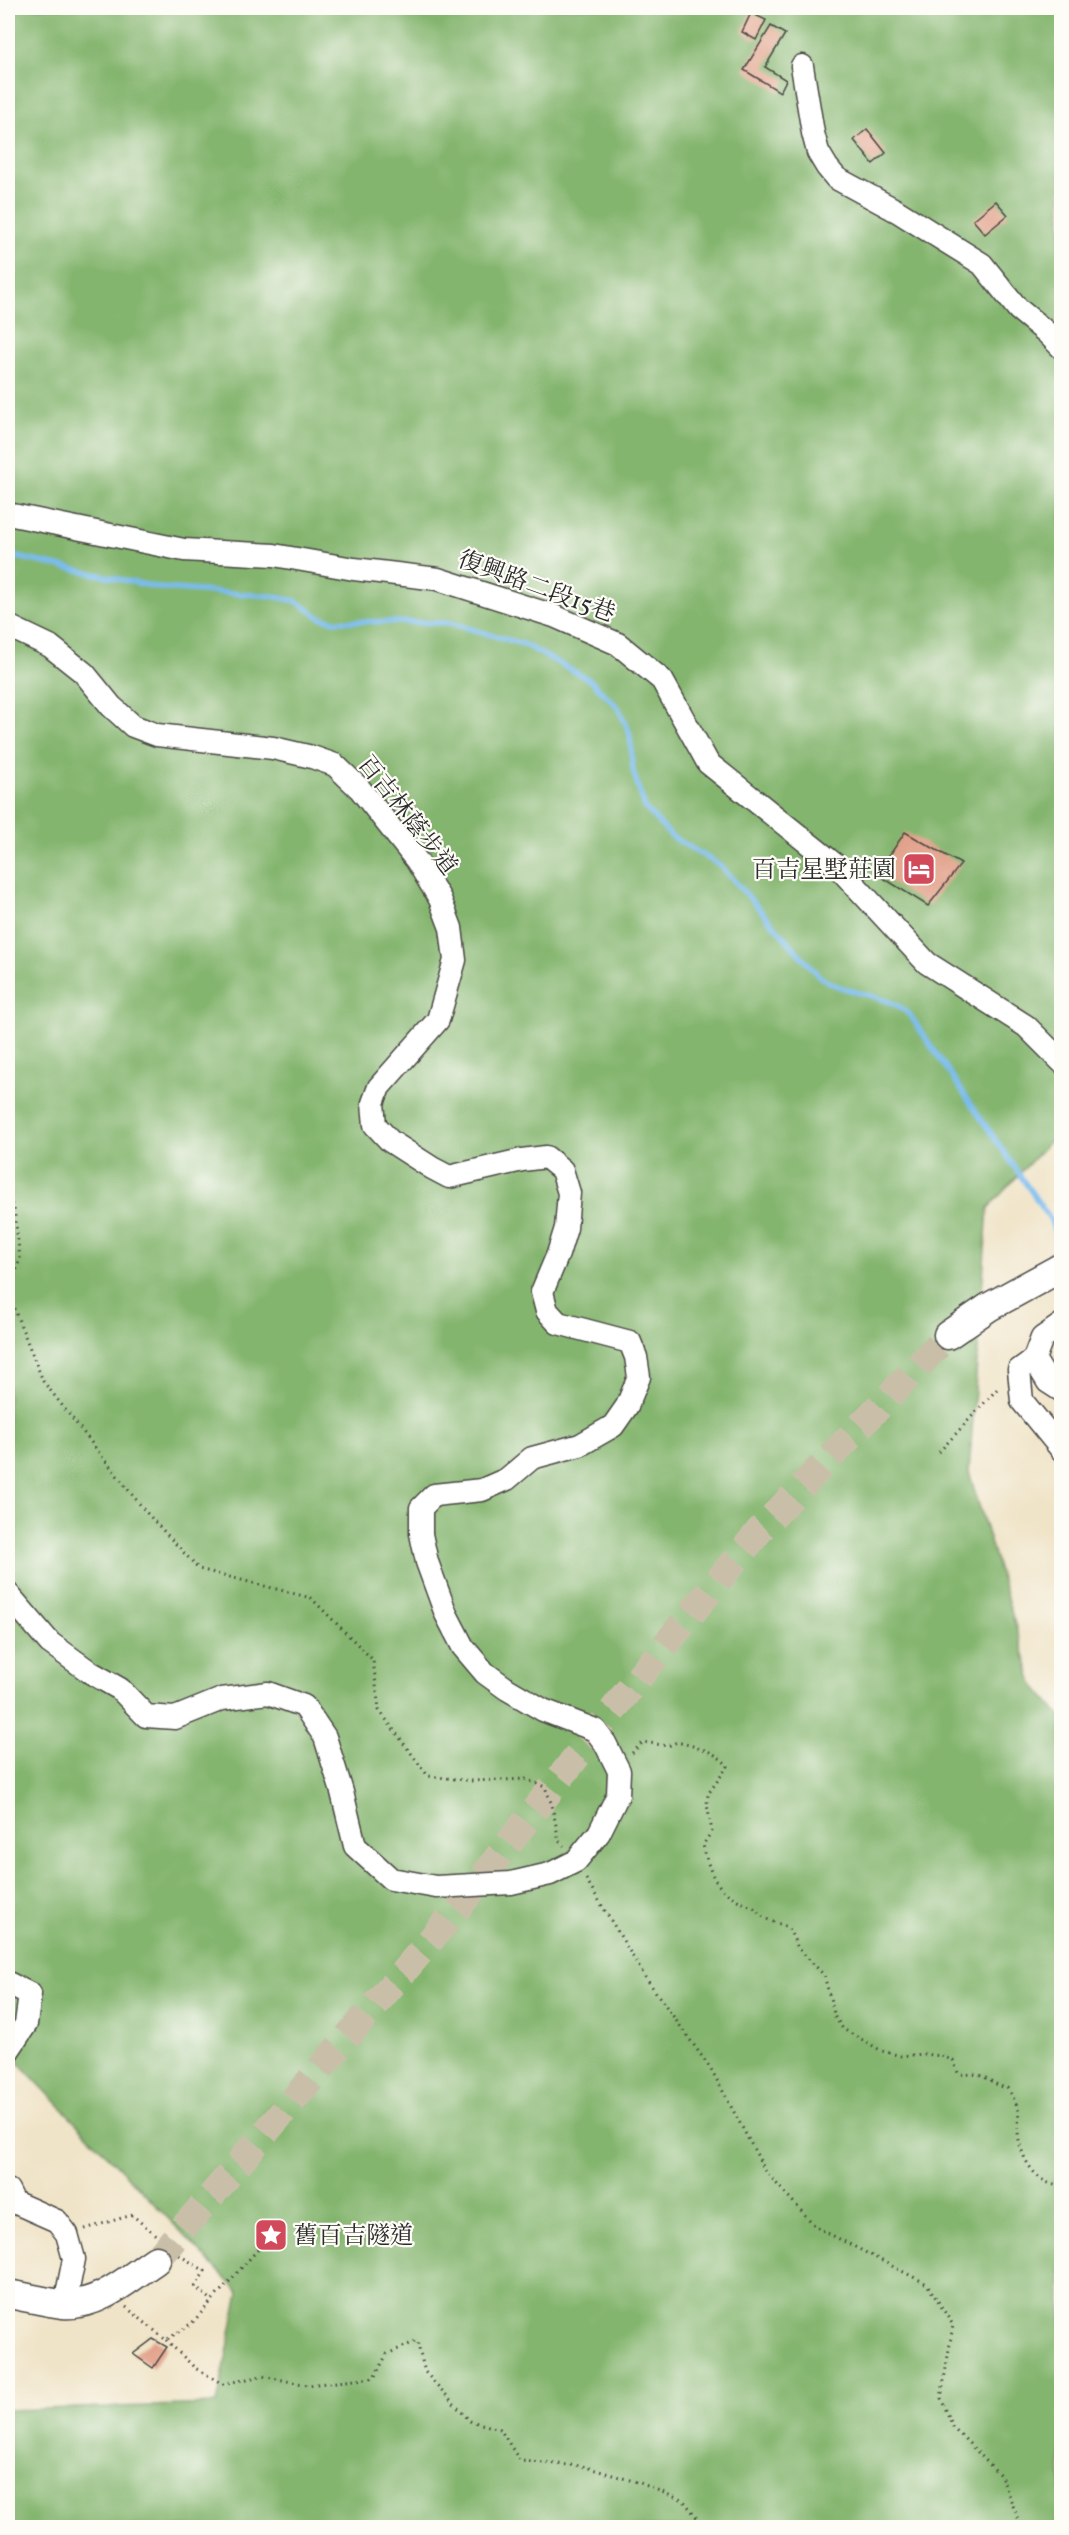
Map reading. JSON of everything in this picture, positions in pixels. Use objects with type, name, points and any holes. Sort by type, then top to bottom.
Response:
[{"type":"main road","points":[[948,1335],[989,1307],[1060,1268]]},
{"type":"main road","points":[[8,2294],[66,2304],[82,2302],[108,2293],[156,2260]]},
{"type":"street","points":[[802,66],[818,152],[826,167],[836,178],[897,211],[982,264],[1018,309],[1062,348]]},
{"type":"street","name":"復興路二段15巷","points":[[8,514],[184,550],[274,555],[354,569],[438,579],[554,616],[618,644],[662,680],[708,763],[838,867],[927,963],[1026,1026],[1062,1062]]},
{"type":"street","name":"百吉林蔭步道","points":[[8,626],[50,646],[84,673],[111,706],[133,726],[157,735],[273,748],[335,765],[360,789],[417,861],[440,899],[450,928],[455,960],[438,1020],[379,1087],[373,1103],[375,1125],[390,1141],[449,1177],[522,1160],[546,1157],[562,1170],[568,1193],[566,1228],[542,1292],[547,1311],[558,1323],[630,1342],[636,1357],[639,1377],[627,1406],[613,1426],[580,1445],[532,1458],[507,1479],[482,1490],[434,1495],[421,1508],[421,1534],[427,1562],[446,1614],[463,1647],[485,1673],[507,1689],[543,1710],[595,1730],[605,1743],[619,1771]]},
{"type":"street","points":[[1062,1324],[1042,1338],[1026,1365],[1022,1401],[1062,1450]]},
{"type":"street","points":[[1026,1365],[1062,1391]]},
{"type":"street","points":[[8,1594],[51,1643],[90,1672],[120,1689],[146,1716],[175,1718],[222,1699],[268,1693],[304,1706],[325,1737],[355,1846],[391,1879],[436,1887],[511,1883],[550,1874],[576,1861],[599,1833],[618,1795],[619,1771]]},
{"type":"street","points":[[8,1983],[30,1994],[26,2025],[8,2051]]},
{"type":"street","points":[[8,2190],[14,2202],[57,2221],[68,2234],[74,2259],[66,2304]]},
{"type":"path","points":[[8,1199],[14,1208],[21,1258],[9,1296],[43,1381],[145,1511],[199,1569],[311,1598],[374,1660],[379,1710],[428,1776],[473,1781],[525,1779],[544,1787],[552,1805],[559,1841],[576,1861],[645,1977],[711,2069],[766,2172],[816,2227],[927,2284],[953,2325],[941,2398],[953,2427],[1001,2476],[1022,2528]]},
{"type":"path","points":[[939,1452],[1010,1376],[1026,1365]]},
{"type":"path","points":[[619,1771],[634,1748],[643,1742],[668,1746],[677,1742],[715,1753],[722,1759],[728,1766],[708,1794],[706,1804],[712,1831],[703,1845],[707,1862],[720,1888],[731,1898],[755,1908],[764,1917],[788,1927],[798,1948],[824,1975],[835,2017],[843,2029],[882,2051],[901,2056],[925,2054],[953,2060],[958,2073],[965,2076],[976,2074],[997,2086],[1007,2088],[1019,2111],[1017,2134],[1030,2166],[1037,2178],[1053,2186],[1062,2186]]},
{"type":"path","points":[[68,2234],[132,2215]]},
{"type":"path","points":[[166,2340],[192,2323],[271,2235]]},
{"type":"path","points":[[205,2271],[195,2287],[212,2300]]},
{"type":"path","points":[[108,2293],[166,2340],[195,2368],[223,2384],[261,2376],[308,2385],[374,2378],[387,2354],[417,2342],[425,2372],[470,2421],[500,2429],[520,2461],[582,2466],[640,2483],[684,2501],[705,2528]]},
{"type":"green space","points":[[8,8],[1061,8],[1061,1129],[988,1208],[969,1472],[1033,1684],[1061,1717],[1061,2527],[8,2527],[8,2410],[217,2404],[239,2292],[8,2052]]},
{"type":"building","points":[[751,13],[766,20],[756,40],[742,32]]},
{"type":"building","points":[[771,26],[785,34],[765,67],[786,80],[780,92],[744,70]]},
{"type":"building","points":[[867,129],[886,153],[873,164],[854,140]]},
{"type":"building","points":[[996,201],[1008,215],[985,234],[973,220]]},
{"type":"building","name":"百吉星墅莊園","points":[[905,832],[961,864],[928,906],[877,874]]},
{"type":"building","points":[[153,2339],[167,2347],[153,2368],[133,2354]]},
{"type":"waterway","points":[[8,555],[160,588],[271,596],[296,601],[321,618],[335,621],[450,623],[523,644],[590,680],[618,707],[630,734],[633,771],[645,808],[671,836],[721,866],[819,976],[841,987],[888,1002],[909,1014],[1050,1219],[1056,1236]]},
{"type":"tunnel","points":[[156,2260],[458,1908],[635,1682],[760,1530],[948,1335]]},
{"type":"place","name":"百吉星墅莊園","points":[[919,869]]},
{"type":"place","name":"舊百吉隧道","points":[[271,2235]]}]
